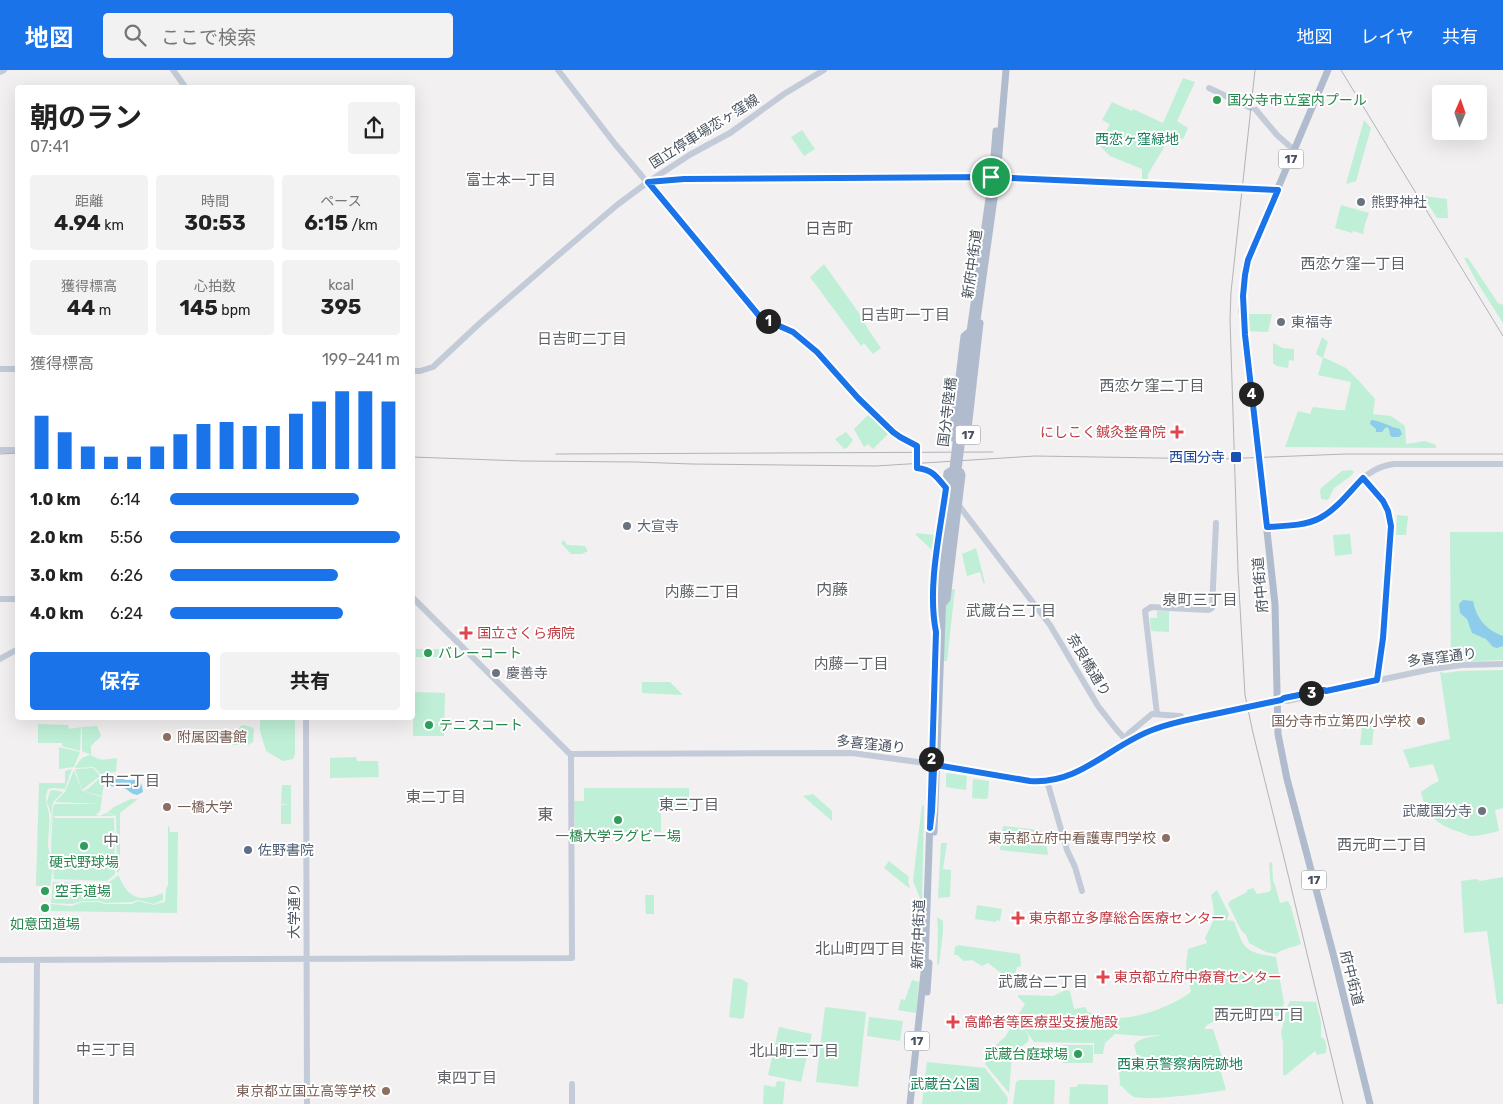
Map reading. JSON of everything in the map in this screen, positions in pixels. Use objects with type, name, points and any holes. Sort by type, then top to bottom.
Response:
[{"type":"main road","name":"新府中街道","points":[[969,354],[994,201],[993,167],[1001,70]]},
{"type":"main road","name":"新府中街道","points":[[969,354],[980,256],[987,230],[998,160],[1006,70]]},
{"type":"main road","name":"府中街道","points":[[1328,70],[1248,260],[1243,286],[1242,311],[1275,604],[1279,701],[1278,734],[1285,774],[1338,972],[1370,1104]]},
{"type":"main road","name":"17","points":[[970,332],[965,335],[963,344],[952,436],[953,438],[965,440],[967,438],[980,336],[980,313],[978,308]]},
{"type":"main road","name":"国分寺陸橋","points":[[940,592],[969,354]]},
{"type":"main road","name":"17","points":[[936,632],[933,614],[933,591],[948,471],[962,473],[947,599],[942,605]]},
{"type":"main road","name":"新府中街道","points":[[915,1104],[929,979],[934,764],[942,605],[940,592]]},
{"type":"main road","name":"新府中街道","points":[[910,1104],[924,978],[934,769],[936,632],[940,592]]},
{"type":"street","points":[[0,72],[4,70]]},
{"type":"street","points":[[172,70],[184,85]]},
{"type":"street","points":[[558,70],[648,182]]},
{"type":"street","name":"国立停車場恋ヶ窪線","points":[[415,371],[433,367],[502,304],[612,210],[667,168],[730,133],[784,94],[824,70]]},
{"type":"street","points":[[1209,88],[1253,109],[1294,150]]},
{"type":"street","points":[[667,168],[667,175],[670,179]]},
{"type":"street","name":"国立停車場恋ヶ窪線","points":[[648,182],[670,179],[994,177],[1278,190]]},
{"type":"street","name":"奈良橋通り","points":[[648,182],[761,318],[793,332],[817,352],[888,428],[917,446],[917,468],[933,472],[946,488],[1050,625],[1098,706],[1127,741]]},
{"type":"street","points":[[0,369],[15,369]]},
{"type":"street","points":[[0,450],[15,450]]},
{"type":"street","points":[[1267,527],[1306,523],[1321,518],[1374,469],[1387,465],[1503,464]]},
{"type":"street","points":[[1363,478],[1383,501],[1388,511],[1391,526],[1383,638],[1377,680]]},
{"type":"street","points":[[1157,714],[1145,611],[1151,607],[1208,610],[1212,608],[1216,523]]},
{"type":"street","points":[[0,599],[15,599]]},
{"type":"street","points":[[0,960],[572,958],[571,756],[415,600]]},
{"type":"street","points":[[0,659],[15,651]]},
{"type":"street","name":"多喜窪通り","points":[[570,754],[829,752],[934,764],[1030,781],[1047,781],[1073,775],[1127,741],[1156,728],[1183,721],[1439,668],[1503,664]]},
{"type":"street","points":[[1127,741],[1128,734],[1149,716],[1157,714],[1181,716],[1183,721]]},
{"type":"street","name":"大学通り","points":[[308,720],[309,1104]]},
{"type":"street","points":[[1047,781],[1067,850],[1076,867],[1082,891]]},
{"type":"street","points":[[36,1104],[37,960]]},
{"type":"street","points":[[572,1084],[572,1104]]},
{"type":"green space","name":"西恋ヶ窪緑地","points":[[1183,78],[1195,82],[1177,121],[1188,128],[1183,139],[1171,136],[1148,174],[1148,179],[1142,179],[1142,169],[1110,156],[1099,145],[1110,124],[1102,120],[1112,102],[1132,111],[1133,109],[1163,123]]},
{"type":"green space","points":[[1364,120],[1371,128],[1356,181],[1346,184]]},
{"type":"green space","points":[[802,130],[815,149],[804,156],[791,137]]},
{"type":"green space","points":[[1423,196],[1447,199],[1448,218],[1437,218]]},
{"type":"green space","points":[[1341,205],[1369,213],[1363,234],[1335,228]]},
{"type":"green space","points":[[1464,258],[1468,258],[1498,303],[1503,305],[1503,323],[1477,282]]},
{"type":"green space","points":[[824,264],[881,348],[873,354],[864,343],[861,346],[810,277]]},
{"type":"green space","points":[[1247,314],[1272,314],[1268,332],[1249,331]]},
{"type":"green space","points":[[1322,337],[1328,342],[1323,357],[1346,368],[1375,399],[1373,414],[1391,416],[1405,426],[1406,444],[1425,441],[1436,445],[1436,448],[1285,447],[1298,411],[1310,414],[1313,407],[1345,410],[1351,382],[1318,375],[1323,358],[1316,354]]},
{"type":"green space","points":[[1273,343],[1283,348],[1294,349],[1294,361],[1289,360],[1288,368],[1273,364]]},
{"type":"green space","points":[[870,413],[889,433],[873,449],[868,444],[864,447],[854,429]]},
{"type":"green space","points":[[846,432],[853,440],[844,449],[835,439]]},
{"type":"green space","points":[[1352,470],[1354,472],[1352,475],[1335,487],[1327,500],[1321,499],[1321,488],[1342,471]]},
{"type":"green space","points":[[1397,515],[1408,516],[1406,535],[1396,535]]},
{"type":"green space","points":[[1450,532],[1503,532],[1503,660],[1451,662]]},
{"type":"green space","points":[[916,533],[935,535],[933,551],[916,535]]},
{"type":"green space","points":[[1350,534],[1352,554],[1335,556],[1333,535]]},
{"type":"green space","points":[[564,540],[567,545],[585,546],[588,551],[582,554],[571,554],[561,543]]},
{"type":"green space","points":[[976,548],[985,583],[983,583],[980,572],[967,576],[962,554]]},
{"type":"green space","points":[[955,589],[947,661],[941,661],[945,598],[948,590]]},
{"type":"green space","points":[[1157,611],[1169,611],[1169,632],[1151,631],[1150,618],[1157,618]]},
{"type":"green space","name":"バレーコート","points":[[416,649],[439,649],[439,657],[416,657]]},
{"type":"green space","points":[[1503,670],[1503,808],[1495,810],[1499,831],[1470,836],[1439,823],[1429,813],[1421,792],[1439,781],[1433,764],[1410,768],[1403,750],[1450,739],[1440,672]]},
{"type":"green space","points":[[642,682],[670,682],[683,695],[642,693]]},
{"type":"green space","points":[[415,692],[445,693],[444,736],[413,736]]},
{"type":"green space","points":[[1375,716],[1372,745],[1360,745],[1363,717]]},
{"type":"green space","points":[[295,720],[295,754],[293,759],[283,761],[266,751],[260,731],[260,721]]},
{"type":"green space","points":[[38,724],[68,725],[69,729],[81,727],[80,751],[62,746],[62,743],[38,743]]},
{"type":"green space","points":[[242,725],[254,729],[253,742],[248,745],[231,745],[231,736]]},
{"type":"green space","points":[[97,726],[101,736],[91,746],[91,755],[82,751],[82,727]]},
{"type":"green space","points":[[59,747],[80,752],[74,767],[59,769]]},
{"type":"green space","points":[[90,755],[97,758],[97,762],[98,758],[102,760],[117,758],[116,772],[101,775],[94,767],[75,768],[84,757]]},
{"type":"green space","points":[[356,757],[357,761],[378,761],[379,777],[330,778],[330,758]]},
{"type":"green space","points":[[93,768],[100,776],[82,790],[75,769]]},
{"type":"green space","points":[[72,769],[65,789],[48,789],[46,802],[49,814],[48,847],[52,877],[50,886],[36,886],[39,783],[65,783],[65,771]]},
{"type":"green space","points":[[74,770],[82,791],[102,797],[101,804],[55,802],[65,792]]},
{"type":"green space","points":[[947,773],[967,776],[966,790],[946,787]]},
{"type":"green space","points":[[101,777],[104,783],[102,796],[83,791],[89,788]]},
{"type":"green space","points":[[973,779],[989,781],[988,798],[972,798]]},
{"type":"green space","points":[[282,785],[291,785],[291,805],[281,804]]},
{"type":"green space","name":"一橋大学ラグビー場","points":[[584,788],[689,788],[689,808],[661,808],[661,832],[575,832],[574,801],[584,801]]},
{"type":"green space","points":[[50,791],[63,792],[54,801],[52,806],[50,848],[51,814],[47,802]]},
{"type":"green space","points":[[813,794],[832,811],[832,821],[803,796]]},
{"type":"green space","points":[[131,799],[138,799],[120,813],[120,870],[117,873],[116,816],[107,813],[114,807]]},
{"type":"green space","name":"硬式野球場","points":[[55,804],[101,804],[100,811],[96,815],[100,816],[54,816],[55,818],[114,818],[115,874],[107,881],[54,879],[54,864],[53,879],[51,852],[53,806]]},
{"type":"green space","points":[[281,805],[291,805],[291,824],[281,824]]},
{"type":"green space","points":[[922,805],[924,806],[922,903],[913,881]]},
{"type":"green space","points":[[106,813],[114,816],[100,816]]},
{"type":"green space","points":[[168,826],[170,832],[178,832],[177,913],[50,911],[50,904],[72,906],[82,902],[100,902],[104,904],[132,904],[138,901],[154,905],[165,902],[168,885]]},
{"type":"green space","points":[[1003,826],[1040,830],[1046,842],[1048,855],[1000,850]]},
{"type":"green space","points":[[941,843],[947,843],[943,869],[951,870],[950,897],[938,898]]},
{"type":"green space","points":[[889,861],[909,877],[909,888],[884,868]]},
{"type":"green space","points":[[1272,862],[1273,881],[1280,903],[1288,901],[1301,944],[1276,954],[1266,952],[1249,943],[1228,904],[1247,892],[1247,890],[1253,888],[1257,894],[1271,890],[1269,863]]},
{"type":"green space","points":[[119,876],[127,890],[136,897],[149,898],[163,893],[163,900],[154,904],[138,900],[105,903],[100,901],[82,901],[72,904],[51,903],[53,882],[107,884]]},
{"type":"green space","points":[[1503,877],[1503,1004],[1497,1004],[1487,931],[1464,933],[1461,881],[1476,879],[1480,881]]},
{"type":"green space","name":"西東京警察病院跡地","points":[[1217,890],[1229,914],[1227,920],[1234,921],[1240,938],[1247,948],[1258,953],[1276,957],[1284,1003],[1281,1016],[1255,1016],[1252,1020],[1239,1022],[1231,1020],[1213,1022],[1204,1029],[1213,1029],[1222,1057],[1218,1061],[1226,1090],[1162,1098],[1139,1098],[1130,1095],[1120,1085],[1119,1069],[1126,1066],[1135,1067],[1137,1056],[1134,1045],[1137,1042],[1161,1035],[1115,1034],[1105,1043],[1103,1054],[1094,1054],[1094,1043],[1034,1042],[1024,1028],[1029,1037],[1028,1042],[1012,1053],[1009,1093],[985,1064],[990,1050],[1005,1037],[1025,1004],[1018,995],[1053,996],[1066,990],[1070,991],[1074,1009],[1085,1007],[1088,1012],[1115,1018],[1147,1013],[1175,1002],[1191,992],[1186,966],[1188,949],[1207,943],[1205,938],[1214,918],[1211,895]]},
{"type":"green space","points":[[645,895],[654,895],[654,914],[646,914]]},
{"type":"green space","points":[[977,905],[1002,909],[1000,921],[975,919]]},
{"type":"green space","points":[[937,917],[943,921],[943,932],[939,964],[937,965],[938,929]]},
{"type":"green space","points":[[958,945],[1020,954],[1021,966],[1017,967],[1015,975],[1022,978],[1023,985],[1017,985],[988,963],[982,966],[972,960],[964,961],[957,955],[954,955],[955,947]]},
{"type":"green space","points":[[734,978],[748,983],[744,1017],[742,1019],[729,1017]]},
{"type":"green space","points":[[912,980],[919,982],[916,1013],[898,1010],[901,999],[905,1000]]},
{"type":"green space","points":[[1290,1001],[1316,1002],[1321,1022],[1321,1037],[1325,1040],[1327,1049],[1326,1053],[1317,1055],[1315,1051],[1286,1075],[1283,1075],[1283,1043],[1281,1033]]},
{"type":"green space","points":[[825,1007],[866,1012],[858,1087],[816,1082]]},
{"type":"green space","points":[[869,1017],[903,1021],[900,1041],[867,1036]]},
{"type":"green space","points":[[779,1027],[812,1034],[801,1082],[768,1075]]},
{"type":"green space","name":"武蔵台庭球場","points":[[1063,1045],[1093,1045],[1093,1063],[1063,1063]]},
{"type":"green space","name":"武蔵台公園","points":[[927,1062],[985,1068],[1008,1098],[1007,1104],[922,1104]]},
{"type":"green space","points":[[1019,1080],[1054,1080],[1054,1104],[1013,1104],[1016,1082]]},
{"type":"green space","points":[[777,1081],[785,1082],[783,1104],[763,1104],[764,1085],[775,1087]]},
{"type":"green space","points":[[1079,1084],[1108,1085],[1108,1104],[1069,1104],[1070,1087],[1076,1087]]},
{"type":"water","points":[[1371,420],[1400,429],[1402,434],[1399,437],[1392,437],[1387,427],[1382,432],[1376,432],[1376,429],[1370,424]]},
{"type":"water","points":[[1463,600],[1473,601],[1479,618],[1483,623],[1503,636],[1503,646],[1493,647],[1486,639],[1472,633],[1467,619],[1460,613],[1459,604]]},
{"type":"water","points":[[109,774],[115,774],[125,780],[139,780],[143,792],[137,795],[126,789],[109,785],[105,780]]},
{"type":"railway","points":[[1255,70],[1231,292],[1230,319],[1238,571],[1245,695],[1343,1104]]},
{"type":"railway","points":[[1341,70],[1503,336]]},
{"type":"railway","points":[[556,454],[993,452]]},
{"type":"railway","points":[[0,454],[15,453]]},
{"type":"railway","points":[[415,457],[522,461],[876,466],[1035,456],[1220,459],[1346,454],[1503,454]]},
{"type":"place","name":"国分寺市立室内プール","points":[[1217,100]]},
{"type":"place","name":"熊野神社","points":[[1361,202]]},
{"type":"place","name":"東福寺","points":[[1281,322]]},
{"type":"place","name":"にしこく鍼灸整骨院","points":[[1177,432]]},
{"type":"place","name":"西国分寺","points":[[1236,457]]},
{"type":"place","name":"大宣寺","points":[[627,526]]},
{"type":"place","name":"国立さくら病院","points":[[466,633]]},
{"type":"place","name":"バレーコート","points":[[428,653]]},
{"type":"place","name":"慶善寺","points":[[496,673]]},
{"type":"place","name":"国分寺市立第四小学校","points":[[1421,721]]},
{"type":"place","name":"テニスコート","points":[[429,725]]},
{"type":"place","name":"附属図書館","points":[[167,737]]},
{"type":"place","name":"一橋大学","points":[[167,807]]},
{"type":"place","name":"武蔵国分寺","points":[[1482,811]]},
{"type":"place","name":"一橋大学ラグビー場","points":[[618,820]]},
{"type":"place","name":"東京都立府中看護専門学校","points":[[1166,838]]},
{"type":"place","name":"硬式野球場","points":[[84,846]]},
{"type":"place","name":"佐野書院","points":[[248,850]]},
{"type":"place","name":"空手道場","points":[[45,891]]},
{"type":"place","name":"如意団道場","points":[[45,908]]},
{"type":"place","name":"東京都立多摩総合医療センター","points":[[1018,918]]},
{"type":"place","name":"東京都立府中療育センター","points":[[1103,977]]},
{"type":"place","name":"高齢者等医療型支援施設","points":[[953,1022]]},
{"type":"place","name":"武蔵台庭球場","points":[[1078,1054]]},
{"type":"place","name":"東京都立国立高等学校","points":[[386,1091]]},
{"type":"district","name":"富士本一丁目","points":[[511,180]]},
{"type":"district","name":"日吉町","points":[[829,228]]},
{"type":"district","name":"西恋ケ窪一丁目","points":[[1353,264]]},
{"type":"district","name":"日吉町一丁目","points":[[905,315]]},
{"type":"district","name":"日吉町二丁目","points":[[582,339]]},
{"type":"district","name":"西恋ケ窪二丁目","points":[[1152,386]]},
{"type":"district","name":"内藤","points":[[832,589]]},
{"type":"district","name":"内藤二丁目","points":[[702,592]]},
{"type":"district","name":"泉町三丁目","points":[[1200,600]]},
{"type":"district","name":"武蔵台三丁目","points":[[1011,611]]},
{"type":"district","name":"内藤一丁目","points":[[851,664]]},
{"type":"district","name":"中二丁目","points":[[130,781]]},
{"type":"district","name":"東二丁目","points":[[436,797]]},
{"type":"district","name":"東三丁目","points":[[689,805]]},
{"type":"district","name":"東","points":[[545,814]]},
{"type":"district","name":"中","points":[[111,840]]},
{"type":"district","name":"西元町二丁目","points":[[1382,845]]},
{"type":"district","name":"北山町四丁目","points":[[860,949]]},
{"type":"district","name":"武蔵台二丁目","points":[[1043,982]]},
{"type":"district","name":"西元町四丁目","points":[[1259,1015]]},
{"type":"district","name":"中三丁目","points":[[106,1050]]},
{"type":"district","name":"北山町三丁目","points":[[794,1051]]},
{"type":"district","name":"東四丁目","points":[[467,1078]]},
{"type":"route","points":[[991,177],[1278,190],[1248,260],[1242,311],[1267,527],[1306,523],[1321,518],[1363,478],[1383,501],[1391,520],[1383,638],[1377,680],[1284,698],[1156,728],[1127,741],[1073,775],[1060,779],[1030,781],[936,765],[934,769],[930,828],[936,632],[933,622],[932,600],[946,488],[933,472],[917,468],[917,446],[893,432],[858,398],[817,352],[793,332],[761,318],[648,182],[670,179],[991,177]]}]
